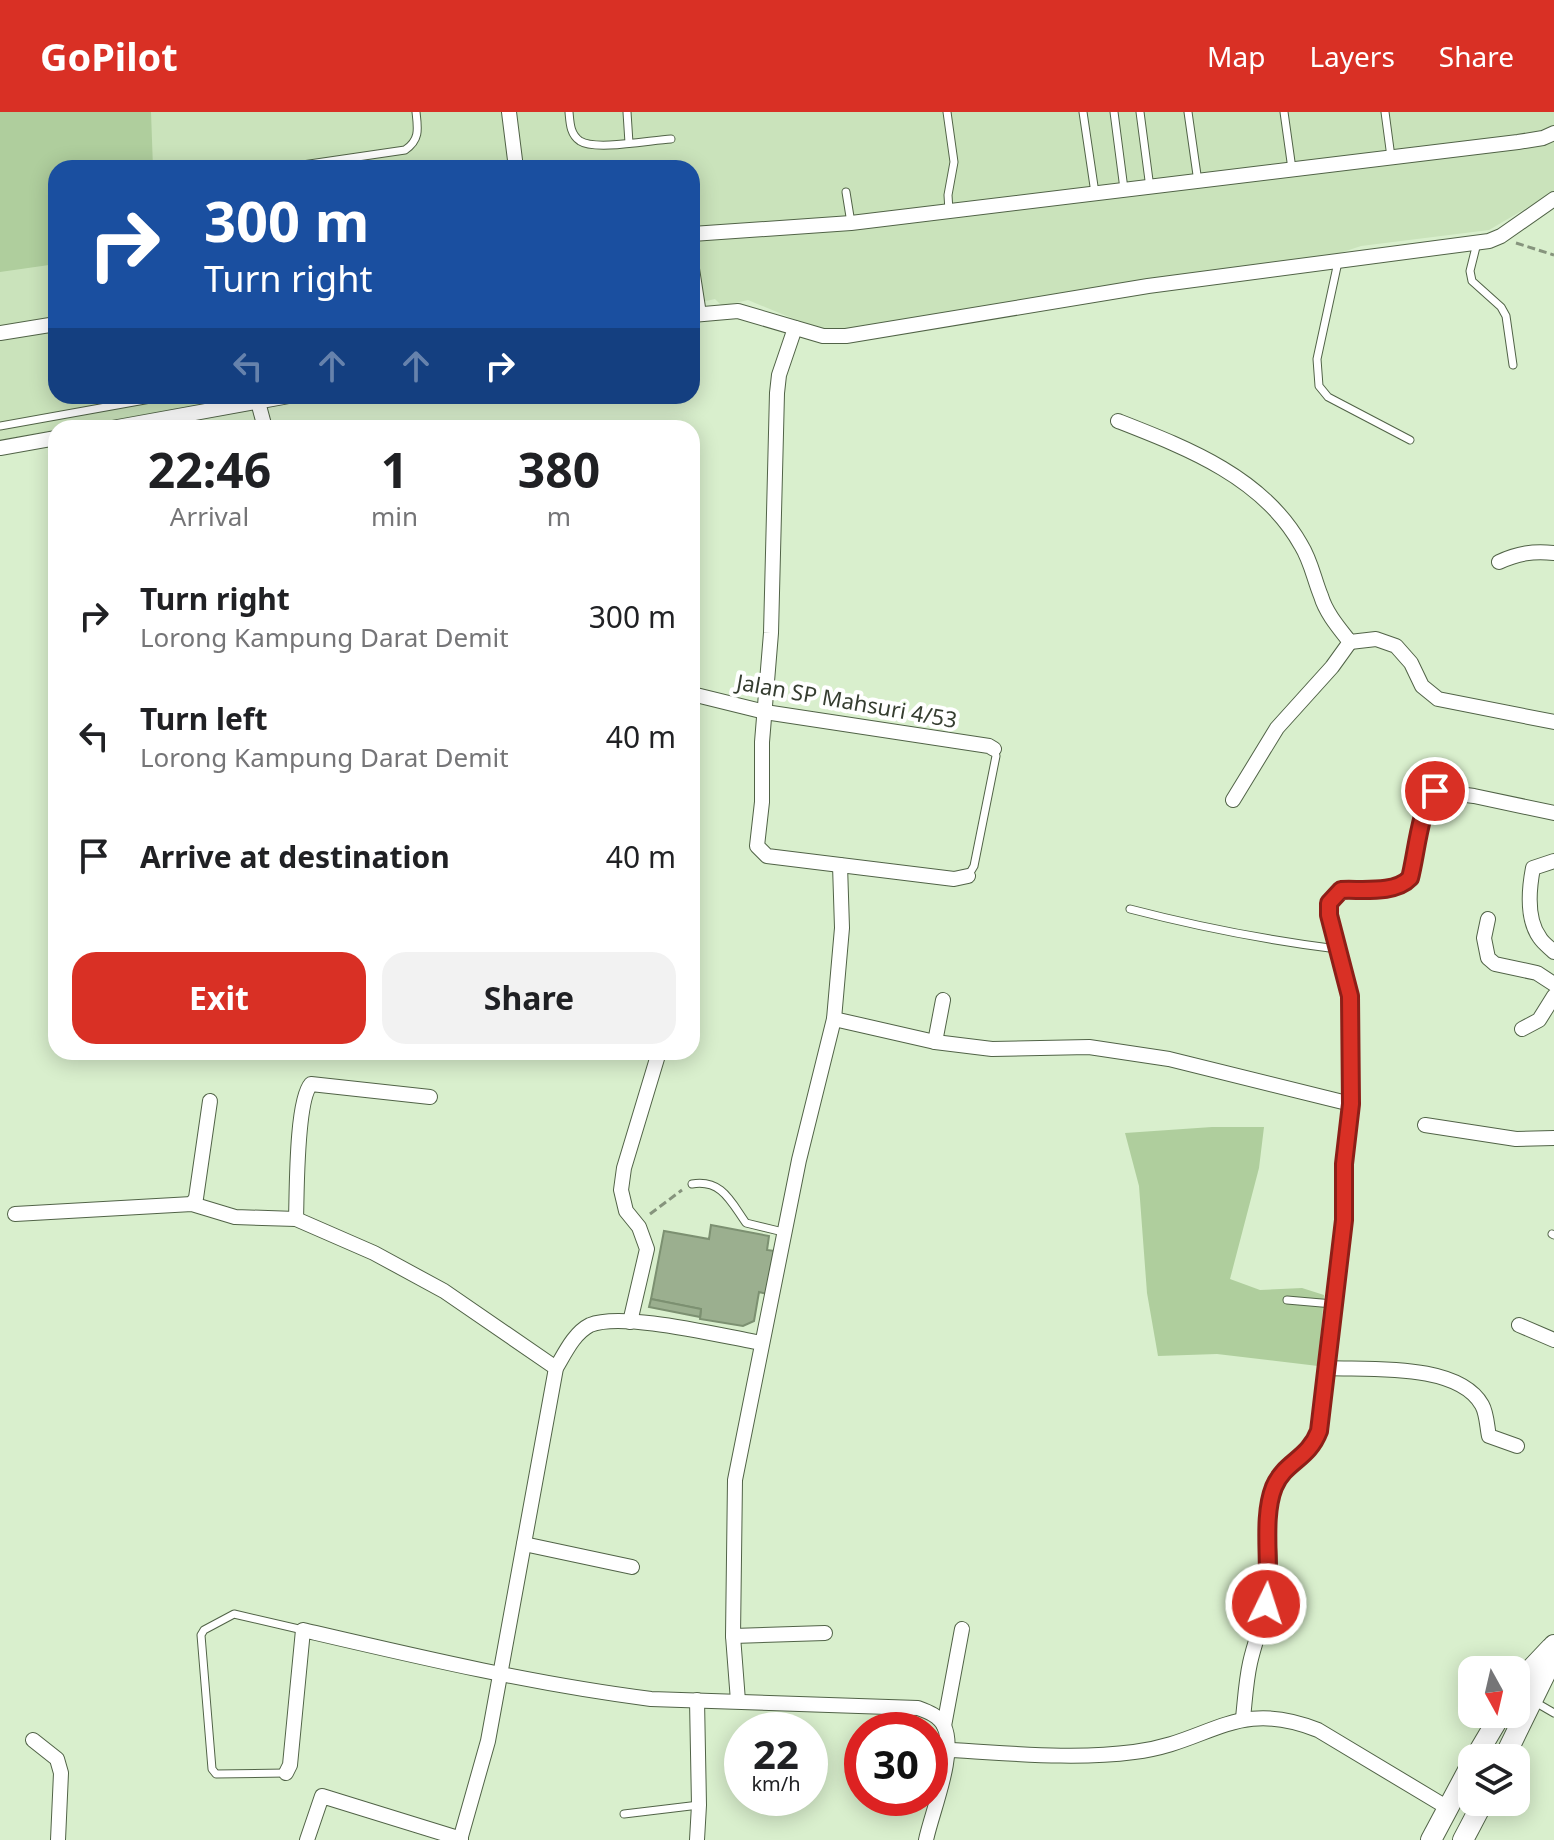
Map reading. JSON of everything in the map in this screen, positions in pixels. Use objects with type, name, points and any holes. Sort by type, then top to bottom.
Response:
[{"type":"main road","points":[[1530,1689],[1546,1672],[1554,1645]]},
{"type":"main road","points":[[1431,1840],[1458,1789]]},
{"type":"main road","points":[[1445,1840],[1458,1814]]},
{"type":"main road","points":[[1463,1840],[1476,1816]]},
{"type":"street","points":[[509,112],[515,160]]},
{"type":"street","points":[[700,233],[851,223],[1150,188],[1518,142],[1554,133]]},
{"type":"street","points":[[700,315],[738,311],[823,336],[846,336],[1148,286],[1477,243],[1501,236],[1554,199]]},
{"type":"street","points":[[0,333],[48,325]]},
{"type":"street","points":[[795,328],[779,375],[777,393],[771,633],[762,802],[756,841],[758,850],[767,856],[954,879],[968,876]]},
{"type":"street","points":[[157,420],[247,404]]},
{"type":"street","points":[[1118,421],[1188,448],[1262,494],[1301,545],[1314,573],[1321,599],[1350,642]]},
{"type":"street","points":[[0,448],[48,439]]},
{"type":"street","points":[[1499,562],[1515,554],[1536,551],[1554,553]]},
{"type":"street","points":[[1233,800],[1277,728],[1332,667],[1350,642],[1376,639],[1396,646],[1411,663],[1422,686],[1438,699],[1554,722]]},
{"type":"street","name":"Jalan SP Mahsuri 4/53","points":[[700,696],[765,712],[994,749]]},
{"type":"street","points":[[1243,1718],[1249,1663],[1265,1613],[1270,1580],[1268,1512],[1273,1490],[1281,1473],[1306,1454],[1319,1431],[1344,1220],[1344,1164],[1351,1104],[1350,996],[1329,915],[1329,903],[1341,890],[1404,885],[1410,878],[1428,797],[1435,791],[1554,813]]},
{"type":"street","points":[[1554,861],[1533,868],[1529,888],[1531,913],[1539,938],[1554,952]]},
{"type":"street","points":[[738,1701],[733,1636],[735,1480],[799,1160],[834,1019],[842,928],[840,865]]},
{"type":"street","points":[[1488,919],[1484,938],[1488,958],[1495,964],[1537,973],[1554,984]]},
{"type":"street","points":[[1522,1029],[1539,1020],[1554,996]]},
{"type":"street","points":[[935,1042],[943,1000]]},
{"type":"street","points":[[834,1019],[935,1042],[992,1049],[1089,1047],[1156,1057],[1351,1104]]},
{"type":"street","points":[[630,1322],[647,1259],[645,1238],[626,1211],[621,1190],[624,1168],[657,1060]]},
{"type":"street","points":[[296,1219],[301,1120],[306,1089],[311,1084],[430,1097]]},
{"type":"street","points":[[192,1204],[196,1198],[210,1101]]},
{"type":"street","points":[[1425,1125],[1516,1139],[1554,1138]]},
{"type":"street","points":[[15,1214],[192,1204],[235,1217],[296,1219],[374,1253],[444,1291],[556,1368]]},
{"type":"street","points":[[307,1840],[322,1796],[460,1840],[488,1741],[531,1491],[556,1368],[574,1338],[588,1326],[603,1322],[630,1322],[762,1343]]},
{"type":"street","points":[[1519,1325],[1554,1340]]},
{"type":"street","points":[[1328,1368],[1395,1370],[1445,1378],[1470,1390],[1484,1407],[1489,1436],[1517,1446]]},
{"type":"street","points":[[524,1544],[632,1567]]},
{"type":"street","points":[[947,1712],[962,1629]]},
{"type":"street","points":[[286,1773],[290,1765],[303,1630],[499,1675],[651,1699],[918,1708],[930,1712]]},
{"type":"street","points":[[733,1636],[825,1633]]},
{"type":"street","points":[[697,1700],[697,1840]]},
{"type":"street","points":[[949,1750],[1046,1755],[1134,1752],[1163,1747],[1243,1718],[1272,1718],[1296,1721],[1318,1730],[1448,1808]]},
{"type":"street","points":[[33,1740],[57,1759],[61,1773],[58,1840]]},
{"type":"street","points":[[926,1840],[948,1745]]},
{"type":"lane","points":[[337,160],[405,150],[414,144],[418,133],[416,112]]},
{"type":"lane","points":[[569,112],[570,128],[580,141],[593,145],[671,139]]},
{"type":"lane","points":[[627,112],[629,143]]},
{"type":"lane","points":[[947,112],[954,162],[948,195],[949,211]]},
{"type":"lane","points":[[1083,112],[1095,194]]},
{"type":"lane","points":[[1114,112],[1124,191]]},
{"type":"lane","points":[[1140,112],[1150,188]]},
{"type":"lane","points":[[1188,112],[1198,182]]},
{"type":"lane","points":[[1284,112],[1292,170]]},
{"type":"lane","points":[[1385,112],[1391,158]]},
{"type":"lane","points":[[846,192],[851,223]]},
{"type":"lane","points":[[1477,243],[1470,271],[1472,281],[1501,307],[1506,316],[1513,365]]},
{"type":"lane","points":[[1338,262],[1317,359],[1319,386],[1328,397],[1410,440]]},
{"type":"lane","points":[[0,426],[122,404]]},
{"type":"lane","points":[[968,876],[974,866],[996,756],[994,749]]},
{"type":"lane","points":[[1130,909],[1205,929],[1269,941],[1339,949]]},
{"type":"lane","points":[[692,1184],[715,1185],[725,1191],[746,1223],[786,1233]]},
{"type":"lane","points":[[1287,1300],[1334,1304]]},
{"type":"lane","points":[[286,1773],[216,1774],[212,1769],[201,1635],[204,1630],[234,1614],[303,1630]]},
{"type":"lane","points":[[1530,1699],[1554,1713]]},
{"type":"lane","points":[[624,1814],[699,1805]]},
{"type":"path","points":[[1501,236],[1554,255]]},
{"type":"path","points":[[639,1227],[654,1210],[692,1184]]},
{"type":"shaded area","points":[[0,112],[1554,112],[1554,192],[1489,230],[1361,246],[1340,253],[841,330],[813,327],[748,300],[722,306],[715,299],[700,302],[700,160],[48,160],[48,404],[203,404],[114,420],[48,420],[48,431],[0,440]]},
{"type":"shaded area","points":[[0,112],[151,112],[153,160],[48,160],[48,265],[0,272]]},
{"type":"shaded area","points":[[1264,1127],[1259,1168],[1230,1279],[1260,1290],[1302,1288],[1324,1295],[1318,1366],[1217,1354],[1158,1356],[1147,1293],[1139,1186],[1125,1133]]},
{"type":"building","points":[[711,1225],[769,1236],[767,1250],[775,1251],[767,1294],[759,1292],[754,1321],[743,1326],[700,1319],[701,1309],[651,1299],[664,1231],[709,1239]]},
{"type":"building","points":[[651,1299],[701,1309],[700,1317],[649,1307]]},
{"type":"route","points":[[1266,1604],[1270,1580],[1268,1512],[1273,1490],[1281,1473],[1306,1454],[1319,1431],[1344,1220],[1344,1164],[1351,1104],[1350,996],[1329,915],[1329,903],[1341,890],[1404,885],[1410,878],[1428,797],[1435,791]]}]
